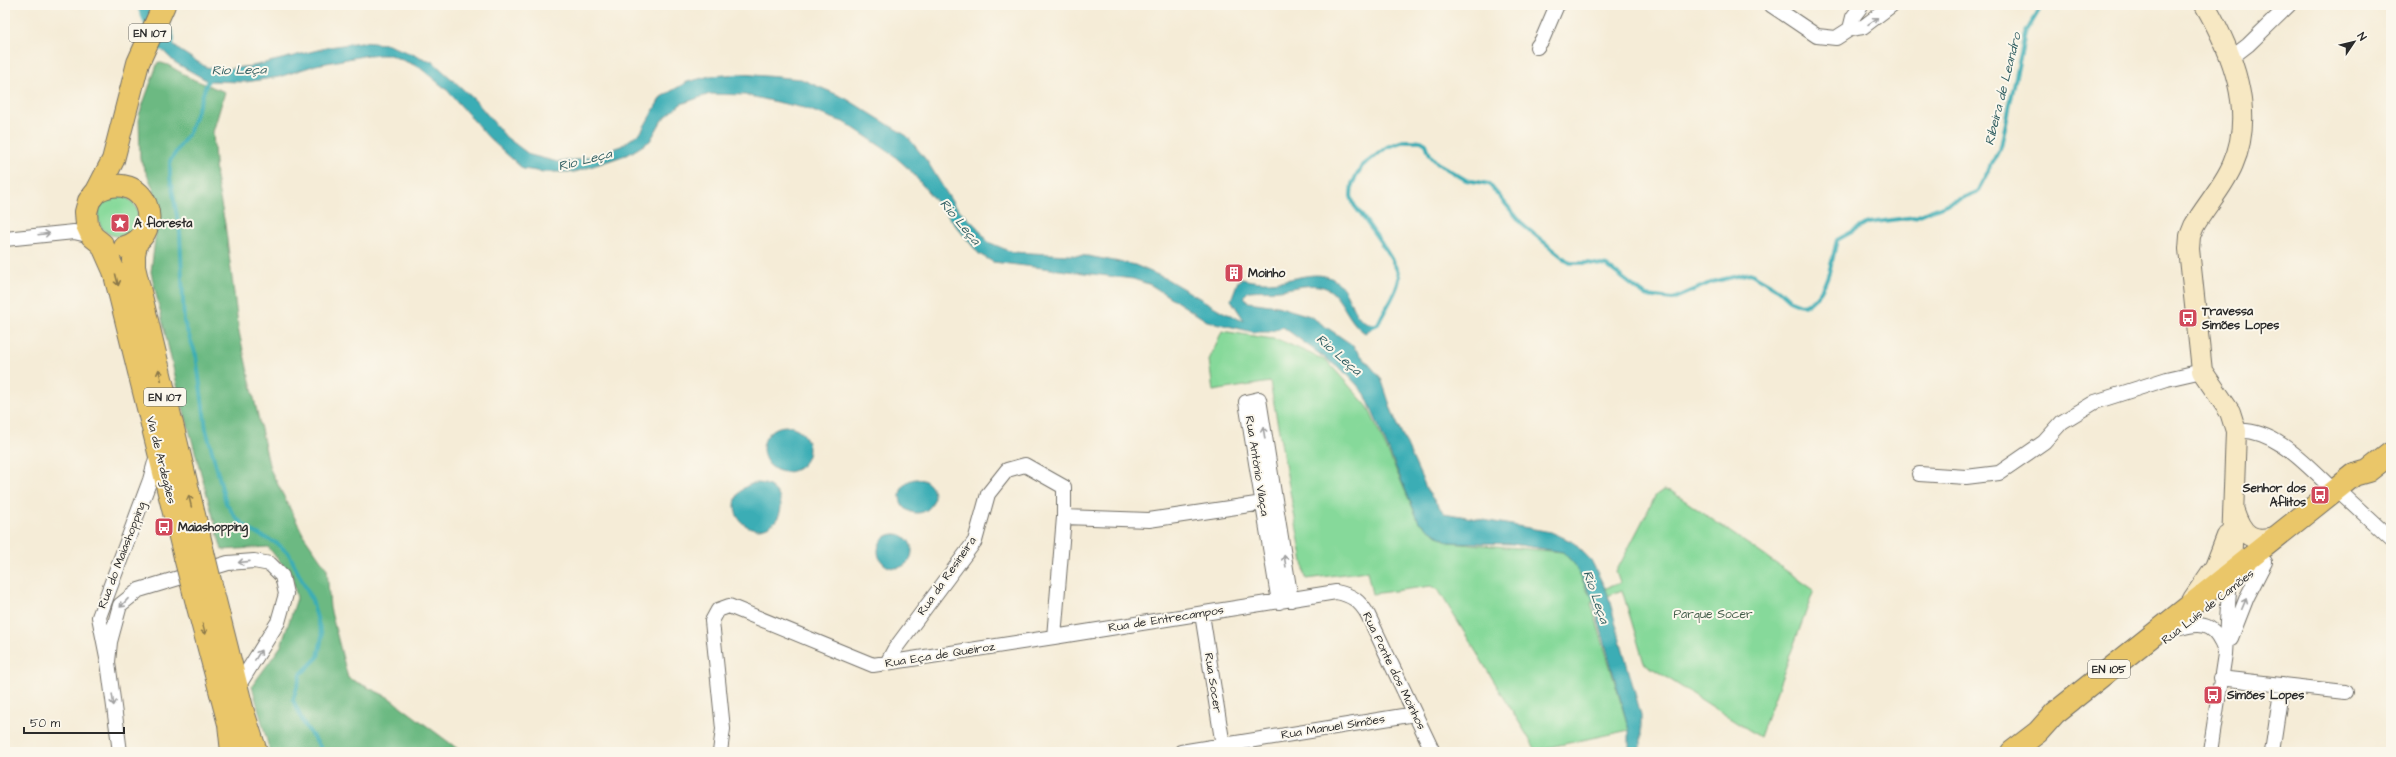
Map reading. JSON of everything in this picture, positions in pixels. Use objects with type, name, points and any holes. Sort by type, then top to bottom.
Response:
[{"type":"main road","name":"Via de Ardegães","points":[[164,5],[138,63],[113,160],[97,191],[89,200],[86,212],[87,225],[114,271],[159,450],[194,555]]},
{"type":"main road","name":"Via de Ardegães","points":[[124,120],[125,166],[132,188],[142,196],[148,213],[145,231],[137,241],[134,254],[134,267],[194,555],[236,718],[256,752]]},
{"type":"main road","points":[[97,191],[108,185],[121,184],[132,188]]},
{"type":"main road","points":[[97,240],[120,247],[137,241]]},
{"type":"main road","name":"Rua Luís de Camões","points":[[2012,752],[2038,732],[2055,713],[2182,619],[2233,579],[2354,475],[2368,471],[2391,453]]},
{"type":"main road","name":"Rua Luís de Camões","points":[[2233,579],[2278,536],[2337,491]]},
{"type":"main road","name":"Via de Ardegães","points":[[203,590],[237,688],[236,718],[232,752]]},
{"type":"main road","name":"Rua Luís de Camões","points":[[2038,732],[2061,721],[2182,619]]},
{"type":"street","points":[[1537,46],[1542,40],[1557,5]]},
{"type":"street","points":[[1771,5],[1817,36],[1836,38],[1850,29],[1863,27],[1893,5]]},
{"type":"street","points":[[1850,29],[1853,17],[1862,5]]},
{"type":"street","points":[[1888,5],[1893,5]]},
{"type":"street","points":[[2205,5],[2231,58],[2237,77],[2243,118],[2239,149],[2232,166],[2200,215],[2190,236],[2190,256],[2202,372],[2230,412],[2236,431],[2233,579],[2225,654],[2220,678],[2210,752]]},
{"type":"street","points":[[2231,58],[2248,45],[2289,5]]},
{"type":"street","points":[[5,239],[74,232],[97,240]]},
{"type":"street","points":[[1918,474],[1966,477],[1999,473],[2044,442],[2062,422],[2095,402],[2167,379],[2202,372]]},
{"type":"street","name":"Rua António Vilaça","points":[[1259,399],[1285,601],[1263,503],[1246,402],[1259,399]]},
{"type":"street","points":[[2236,431],[2254,432],[2279,443],[2337,491],[2391,539]]},
{"type":"street","name":"Rua do Maiashopping","points":[[120,752],[108,662],[99,617],[150,480],[159,450]]},
{"type":"street","name":"Rua da Resineira","points":[[887,663],[894,650],[974,541],[988,494],[1007,470],[1025,465],[1064,487],[1064,517]]},
{"type":"street","points":[[1054,637],[1064,517],[1149,520],[1263,503]]},
{"type":"street","points":[[2234,511],[2243,531],[2253,538],[2263,540],[2278,536]]},
{"type":"street","points":[[2225,654],[2214,631],[2205,626],[2194,624],[2182,619],[2214,567],[2224,545],[2234,511]]},
{"type":"street","name":"Rua do Maiashopping","points":[[108,662],[110,642],[120,605],[139,590],[228,563],[254,561],[270,564],[282,576],[286,594],[278,622],[237,688]]},
{"type":"street","points":[[2225,654],[2247,597],[2233,579]]},
{"type":"street","points":[[2061,721],[2100,684],[2233,579]]},
{"type":"street","name":"Rua Ponte dos Moinhos","points":[[1285,601],[1336,592],[1349,594],[1361,603],[1433,752]]},
{"type":"street","name":"Rua de Entrecampos","points":[[1054,637],[1285,601]]},
{"type":"street","name":"Rua Eça de Queiroz","points":[[720,752],[722,729],[712,621],[718,610],[729,606],[874,665],[1054,637]]},
{"type":"street","name":"Rua Socer","points":[[1202,614],[1224,749]]},
{"type":"street","points":[[2220,678],[2345,692]]},
{"type":"street","points":[[2272,752],[2282,685]]},
{"type":"street","name":"Rua Manuel Simões","points":[[1181,752],[1224,749],[1415,714]]},
{"type":"street","name":"Via de Ardegães","points":[[236,718],[238,752]]},
{"type":"street","name":"Via de Ardegães","points":[[236,718],[251,752]]},
{"type":"green space","points":[[158,62],[168,65],[192,79],[225,92],[213,132],[216,178],[225,224],[239,332],[270,469],[304,536],[327,569],[330,608],[348,678],[388,697],[462,752],[270,752],[252,686],[281,646],[297,598],[292,576],[268,547],[222,550],[179,393],[151,272],[158,215],[153,188],[140,159],[139,115]]},
{"type":"green space","points":[[114,196],[122,196],[129,199],[135,205],[138,216],[135,227],[129,233],[122,236],[114,236],[107,233],[101,227],[98,220],[98,212],[101,205],[107,199]]},
{"type":"green space","name":"Parque Socer","points":[[1222,331],[1279,340],[1327,361],[1368,407],[1419,522],[1448,542],[1563,552],[1575,565],[1589,594],[1620,583],[1616,572],[1656,495],[1663,490],[1671,491],[1814,590],[1760,737],[1644,663],[1622,590],[1591,603],[1629,730],[1536,750],[1439,591],[1431,586],[1372,594],[1367,571],[1306,579],[1270,382],[1213,391],[1209,360]]},
{"type":"water","points":[[159,15],[168,38],[179,50],[206,67],[223,69],[253,66],[330,47],[360,42],[386,44],[433,62],[475,100],[506,137],[530,155],[558,162],[582,159],[621,146],[641,132],[661,97],[687,82],[710,76],[742,74],[801,79],[845,98],[907,136],[927,161],[954,205],[977,227],[988,242],[1012,252],[1088,256],[1135,265],[1165,278],[1225,313],[1244,320],[1231,300],[1238,281],[1242,279],[1270,282],[1313,275],[1327,276],[1340,284],[1356,313],[1361,319],[1368,323],[1378,324],[1365,333],[1355,324],[1332,292],[1327,288],[1320,286],[1249,291],[1244,296],[1248,302],[1277,306],[1310,316],[1351,344],[1381,378],[1393,414],[1428,492],[1444,513],[1551,532],[1573,542],[1591,560],[1607,592],[1641,715],[1641,752],[1629,752],[1629,730],[1592,597],[1575,565],[1563,552],[1513,544],[1448,542],[1419,522],[1365,394],[1348,375],[1283,327],[1269,332],[1253,332],[1207,321],[1151,285],[1133,279],[993,262],[979,254],[910,170],[892,154],[846,123],[804,108],[745,95],[710,94],[681,104],[662,120],[650,141],[629,154],[575,172],[543,172],[523,169],[489,138],[447,90],[419,67],[390,55],[368,55],[316,65],[279,77],[246,82],[208,81],[174,62],[149,36]]},
{"type":"water","points":[[782,426],[790,426],[799,430],[805,436],[809,449],[805,462],[799,468],[790,472],[782,472],[773,468],[767,462],[763,453],[763,445],[767,436],[773,430]]},
{"type":"water","points":[[914,479],[920,479],[929,484],[933,490],[933,502],[929,508],[920,513],[914,513],[905,508],[900,499],[900,493],[905,484]]},
{"type":"water","points":[[753,483],[763,483],[771,487],[777,493],[781,501],[781,511],[777,519],[771,525],[763,529],[753,529],[745,525],[739,519],[735,511],[735,501],[739,493],[745,487]]},
{"type":"water","points":[[892,534],[898,534],[902,535],[909,541],[912,551],[911,558],[905,565],[898,568],[892,568],[888,567],[881,561],[878,554],[878,548],[879,544],[885,537]]},
{"type":"waterway","name":"Rio Leça","points":[[149,5],[163,39]]},
{"type":"waterway","name":"Ribeira de Leandro","points":[[1369,328],[1378,324],[1393,296],[1399,279],[1398,273],[1388,254],[1354,205],[1351,196],[1352,184],[1362,166],[1387,147],[1404,141],[1421,141],[1426,144],[1430,155],[1437,163],[1466,180],[1489,184],[1524,226],[1570,263],[1588,263],[1607,266],[1646,296],[1673,299],[1712,282],[1750,273],[1779,290],[1791,301],[1804,306],[1812,301],[1823,286],[1827,278],[1837,240],[1868,223],[1915,217],[1977,192],[2001,146],[2025,34],[2042,5]]},
{"type":"waterway","points":[[209,77],[190,131],[170,161],[170,177],[180,233],[184,322],[196,355],[206,429],[226,503],[236,518],[250,530],[278,544],[289,554],[312,600],[322,636],[318,657],[301,674],[293,700],[304,724],[321,748],[320,752]]},
{"type":"place","name":"A floresta","points":[[120,223]]},
{"type":"place","name":"Moinho","points":[[1234,273]]},
{"type":"place","name":"Travessa Simões Lopes","points":[[2188,318]]},
{"type":"place","name":"Senhor dos Aflitos","points":[[2320,495]]},
{"type":"place","name":"Maiashopping","points":[[164,527]]},
{"type":"place","name":"Simões Lopes","points":[[2213,695]]}]
